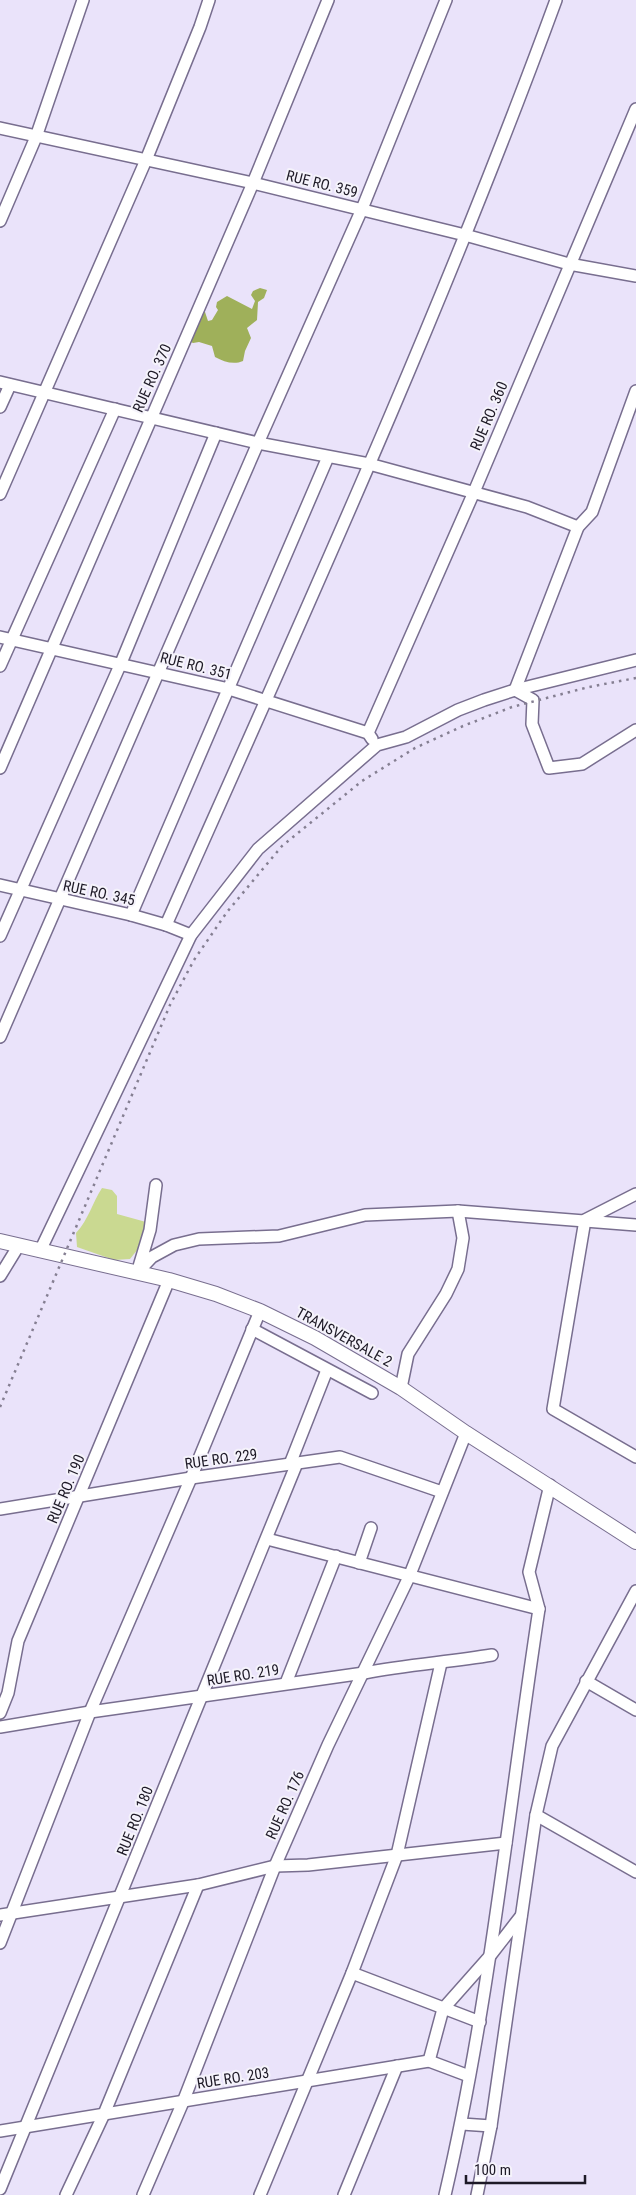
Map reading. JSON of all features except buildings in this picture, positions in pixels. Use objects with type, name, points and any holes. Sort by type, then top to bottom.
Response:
[{"type":"main road","name":"TRANSVERSALE 2","points":[[0,1242],[170,1280],[216,1294],[260,1312],[314,1338],[401,1388],[466,1433],[550,1485],[636,1542]]},
{"type":"street","points":[[0,221],[36,137],[83,0]]},
{"type":"street","points":[[0,494],[146,160],[200,27],[209,0]]},
{"type":"street","name":"RUE RO. 370","points":[[0,768],[253,183],[328,0]]},
{"type":"street","points":[[0,1037],[258,443],[362,209],[446,0]]},
{"type":"street","points":[[166,925],[369,464],[465,235],[512,118],[556,0]]},
{"type":"street","name":"RUE RO. 360","points":[[368,734],[474,492],[636,109]]},
{"type":"street","name":"RUE RO. 359","points":[[0,128],[253,183],[465,235],[569,264],[636,276]]},
{"type":"street","points":[[0,407],[5,384],[258,443],[369,464],[527,507],[578,527]]},
{"type":"street","points":[[515,690],[578,527],[592,512],[636,391]]},
{"type":"street","points":[[0,666],[115,409]]},
{"type":"street","points":[[0,936],[121,663],[216,433]]},
{"type":"street","points":[[131,915],[230,689],[328,457]]},
{"type":"street","name":"RUE RO. 351","points":[[0,637],[52,647],[230,689],[368,734]]},
{"type":"street","points":[[40,1251],[191,935],[258,849],[377,745],[406,737],[458,710],[515,690],[636,660]]},
{"type":"street","points":[[515,690],[533,700],[532,724],[549,768],[582,764],[636,730]]},
{"type":"street","points":[[368,734],[377,745]]},
{"type":"street","name":"RUE RO. 345","points":[[0,885],[131,915],[166,925],[191,935]]},
{"type":"street","points":[[137,1273],[150,1230],[156,1185]]},
{"type":"street","points":[[585,1220],[636,1194]]},
{"type":"street","points":[[137,1273],[152,1257],[174,1245],[200,1239],[280,1236],[365,1215],[458,1211],[585,1220],[636,1226]]},
{"type":"street","points":[[401,1388],[408,1354],[446,1294],[458,1269],[463,1238],[458,1211]]},
{"type":"street","points":[[585,1220],[554,1409],[636,1456]]},
{"type":"street","points":[[0,1276],[19,1245]]},
{"type":"street","name":"RUE RO. 190","points":[[0,1713],[8,1693],[18,1641],[170,1280]]},
{"type":"street","points":[[0,1943],[90,1712],[260,1312]]},
{"type":"street","points":[[252,1329],[372,1393]]},
{"type":"street","name":"RUE RO. 180","points":[[0,2190],[267,1539],[327,1370]]},
{"type":"street","name":"RUE RO. 176","points":[[143,2195],[183,2102],[275,1866],[328,1745],[409,1577],[466,1433]]},
{"type":"street","name":"RUE RO. 229","points":[[0,1509],[191,1478],[340,1457],[442,1492]]},
{"type":"street","points":[[445,2195],[462,2124],[490,1956],[539,1609],[529,1572],[550,1485]]},
{"type":"street","points":[[360,1563],[371,1528]]},
{"type":"street","points":[[267,1539],[539,1609]]},
{"type":"street","points":[[286,1683],[336,1556]]},
{"type":"street","points":[[477,2195],[492,2126],[536,1815],[552,1746],[636,1591]]},
{"type":"street","name":"RUE RO. 219","points":[[0,1727],[401,1666],[492,1656]]},
{"type":"street","points":[[260,2195],[352,1973],[397,1855],[441,1663]]},
{"type":"street","points":[[586,1681],[636,1710]]},
{"type":"street","points":[[536,1815],[636,1872]]},
{"type":"street","points":[[0,1915],[198,1885],[275,1866],[308,1865],[506,1843]]},
{"type":"street","points":[[66,2195],[104,2114],[198,1885]]},
{"type":"street","points":[[429,2061],[443,2009],[490,1956],[522,1914]]},
{"type":"street","points":[[352,1973],[480,2022]]},
{"type":"street","name":"RUE RO. 203","points":[[0,2131],[429,2061],[469,2076]]},
{"type":"street","points":[[344,2195],[397,2066]]},
{"type":"street","points":[[462,2124],[492,2126]]},
{"type":"green space","points":[[260,288],[267,290],[264,298],[258,302],[257,320],[247,328],[251,338],[243,361],[233,363],[222,360],[215,357],[212,346],[189,341],[201,312],[205,312],[208,321],[212,320],[218,310],[216,307],[217,302],[227,296],[252,309],[255,301],[251,295],[253,291]]},
{"type":"green space","points":[[102,1188],[112,1190],[117,1196],[117,1214],[146,1222],[145,1237],[130,1259],[114,1260],[77,1247],[76,1233]]},
{"type":"railway","points":[[0,1407],[170,1005],[194,960],[227,912],[282,846],[362,781],[415,748],[463,726],[512,707],[589,687],[636,678]]}]
